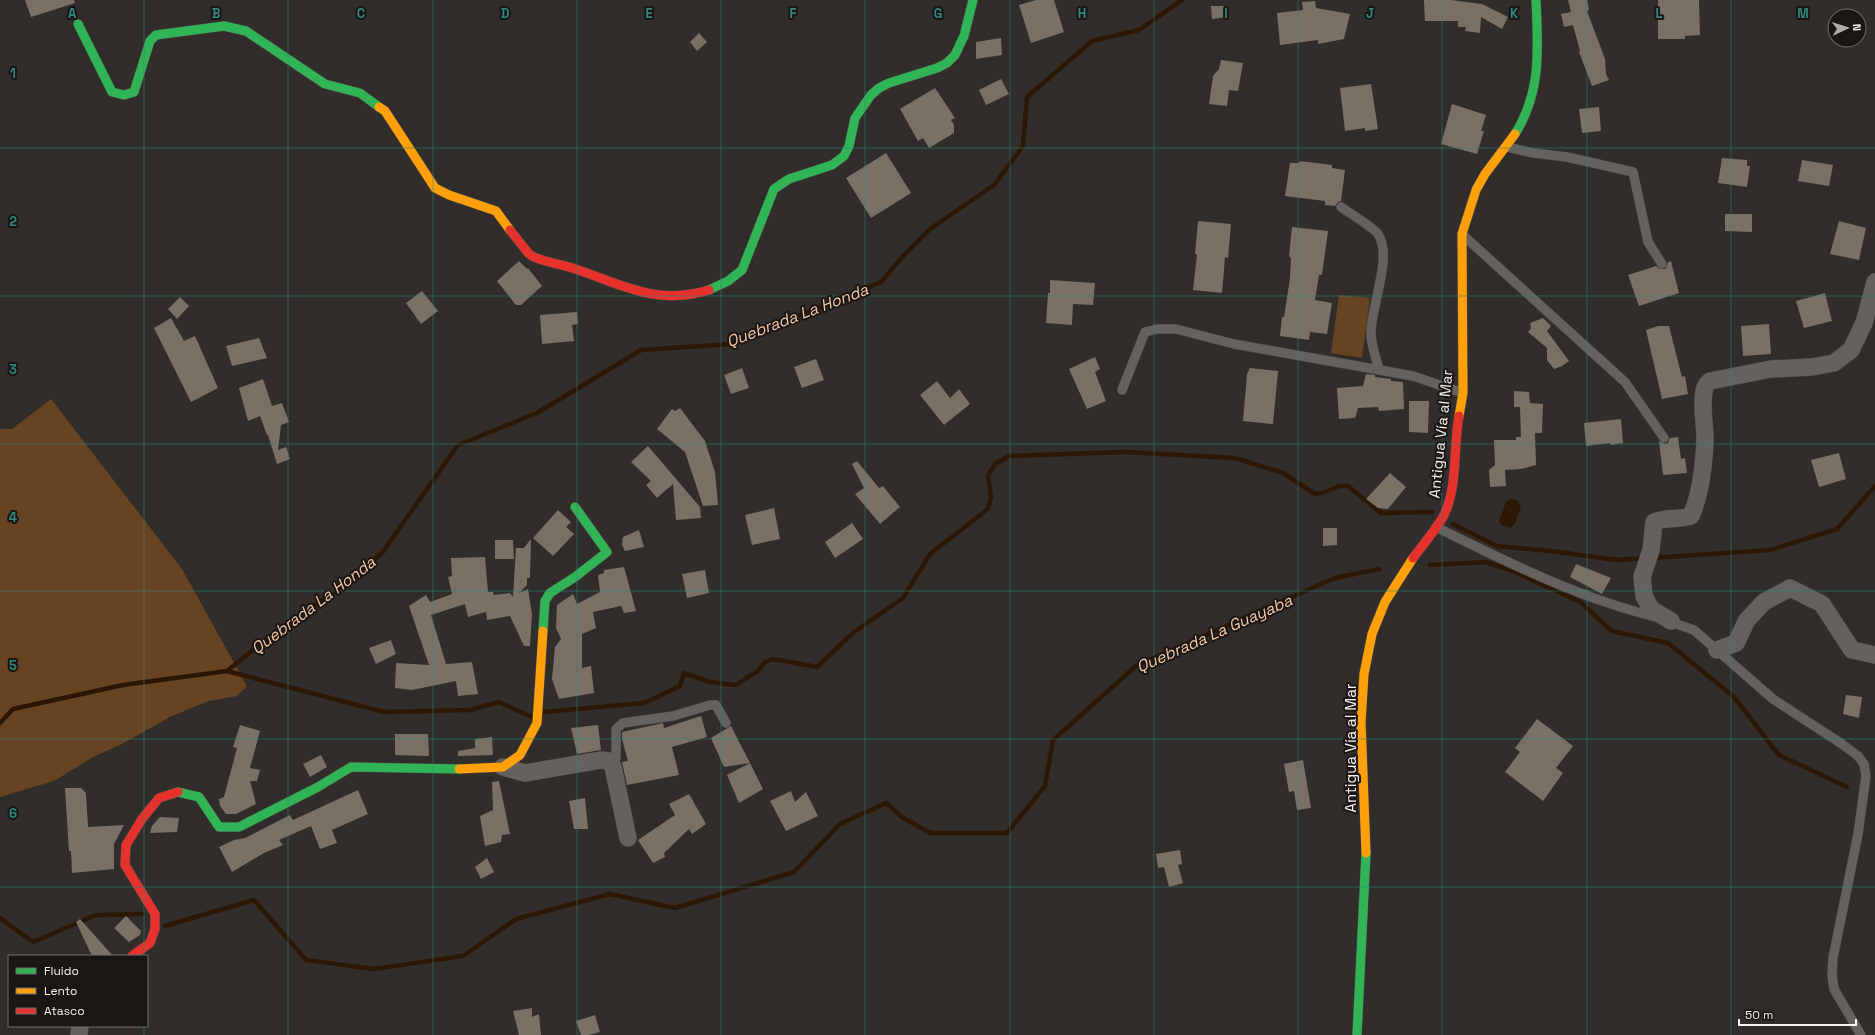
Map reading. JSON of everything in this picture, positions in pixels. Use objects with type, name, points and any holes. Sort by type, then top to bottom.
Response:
[{"type":"street","points":[[78,24],[112,92],[124,95],[134,92],[150,41],[156,35],[224,26],[246,31],[325,84],[360,93],[384,110],[435,188],[449,195],[496,211],[529,254],[536,258],[560,263],[639,292],[672,298],[701,293],[734,278],[742,270],[774,189],[782,182],[831,166],[841,159],[849,149],[855,118],[873,93],[883,87],[945,64],[955,56],[961,45],[973,0]]},
{"type":"street","name":"Antigua Vía al Mar","points":[[1357,1035],[1366,852],[1361,722],[1364,674],[1372,634],[1385,602],[1404,570],[1446,514],[1453,485],[1455,437],[1463,393],[1462,234],[1476,190],[1485,174],[1520,126],[1531,102],[1538,63],[1536,0]]},
{"type":"street","points":[[1671,621],[1651,609],[1644,596],[1642,577],[1651,550],[1654,522],[1662,519],[1681,519],[1691,516],[1696,505],[1702,474],[1705,441],[1704,393],[1706,385],[1710,381],[1771,369],[1812,367],[1834,363],[1851,350],[1864,323],[1875,282]]},
{"type":"street","points":[[503,767],[520,755],[537,723],[544,601],[550,593],[575,577],[607,552],[575,507]]},
{"type":"street","points":[[1717,650],[1736,642],[1747,620],[1764,602],[1790,588],[1822,604],[1852,650],[1875,654]]},
{"type":"street","points":[[133,955],[150,943],[156,929],[155,914],[125,865],[126,845],[142,820],[160,798],[178,792],[199,797],[219,827],[239,827],[318,787],[351,767],[470,769],[503,767],[524,773],[601,760],[609,761],[613,767],[628,838]]},
{"type":"lane","points":[[1506,147],[1533,153],[1567,157],[1633,172],[1648,242],[1662,264]]},
{"type":"lane","points":[[1341,207],[1378,234],[1383,253],[1382,273],[1374,309],[1371,334],[1379,369]]},
{"type":"lane","points":[[1462,234],[1625,382],[1664,438]]},
{"type":"lane","points":[[1122,390],[1145,332],[1157,329],[1176,329],[1234,344],[1413,376],[1463,393]]},
{"type":"lane","points":[[1436,527],[1521,569],[1596,600],[1671,621],[1694,630],[1773,699],[1858,756],[1864,764],[1866,776],[1858,834],[1833,958],[1832,975],[1834,989],[1861,1035]]},
{"type":"lane","points":[[610,763],[616,758],[616,729],[623,724],[673,716],[710,705],[716,705],[726,723]]},
{"type":"shaded area","points":[[1339,295],[1370,298],[1362,358],[1331,353]]},
{"type":"shaded area","points":[[51,399],[182,569],[247,686],[237,696],[209,701],[172,716],[120,745],[95,756],[54,781],[0,797],[0,429],[12,429]]},
{"type":"shaded area","points":[[1511,499],[1518,501],[1521,507],[1515,524],[1510,528],[1501,525],[1499,521],[1506,502]]},
{"type":"building","points":[[25,0],[74,0],[75,3],[31,17]]},
{"type":"building","points":[[1036,0],[1054,0],[1064,32],[1031,43],[1019,5]]},
{"type":"building","points":[[1424,0],[1451,0],[1482,4],[1508,17],[1502,29],[1481,17],[1480,33],[1465,31],[1466,27],[1458,27],[1458,21],[1425,21]]},
{"type":"building","points":[[1568,0],[1587,0],[1589,10],[1587,11],[1605,59],[1606,74],[1609,80],[1592,86],[1579,52],[1573,25],[1564,27],[1561,14],[1571,12]]},
{"type":"building","points":[[1658,0],[1699,0],[1700,35],[1685,36],[1685,39],[1658,39]]},
{"type":"building","points":[[1315,1],[1316,8],[1350,14],[1344,39],[1318,44],[1318,40],[1280,45],[1277,13],[1303,10],[1302,2]]},
{"type":"building","points":[[1211,6],[1227,6],[1227,17],[1212,19]]},
{"type":"building","points":[[699,33],[707,42],[697,51],[690,42]]},
{"type":"building","points":[[1001,38],[1002,55],[976,59],[976,42]]},
{"type":"building","points":[[1221,60],[1243,63],[1238,91],[1229,90],[1227,106],[1209,104],[1213,76],[1219,69]]},
{"type":"building","points":[[1001,79],[1009,94],[986,105],[979,90]]},
{"type":"building","points":[[1371,84],[1378,129],[1365,131],[1365,128],[1345,131],[1340,88]]},
{"type":"building","points":[[935,88],[955,118],[951,120],[954,125],[954,133],[929,148],[923,138],[918,141],[900,109]]},
{"type":"building","points":[[1452,104],[1486,115],[1481,131],[1484,131],[1477,154],[1441,144]]},
{"type":"building","points":[[1599,107],[1601,131],[1582,133],[1579,109]]},
{"type":"building","points":[[886,153],[911,193],[871,218],[846,178]]},
{"type":"building","points":[[1722,158],[1747,160],[1747,166],[1750,166],[1747,187],[1718,183]]},
{"type":"building","points":[[1802,160],[1833,165],[1829,186],[1798,181]]},
{"type":"building","points":[[1300,161],[1332,165],[1332,168],[1345,170],[1341,201],[1335,206],[1325,205],[1325,201],[1285,196],[1290,163],[1299,163]]},
{"type":"building","points":[[1725,214],[1752,214],[1752,232],[1725,231]]},
{"type":"building","points":[[1198,221],[1231,224],[1228,258],[1225,257],[1222,293],[1193,290],[1197,255],[1195,254]]},
{"type":"building","points":[[1839,221],[1866,228],[1859,260],[1830,254]]},
{"type":"building","points":[[1292,227],[1328,231],[1322,275],[1319,275],[1315,300],[1332,303],[1327,334],[1310,332],[1309,340],[1280,336],[1282,317],[1284,317],[1290,278],[1291,258],[1289,256]]},
{"type":"building","points":[[519,261],[527,269],[528,268],[542,286],[521,305],[516,305],[497,281]]},
{"type":"building","points":[[1671,261],[1679,293],[1639,306],[1628,275],[1656,266],[1660,269],[1665,269],[1668,262]]},
{"type":"building","points":[[1050,280],[1095,283],[1093,305],[1073,304],[1072,325],[1046,323],[1048,293],[1050,293]]},
{"type":"building","points":[[422,291],[438,311],[421,324],[406,303]]},
{"type":"building","points":[[1825,293],[1832,321],[1804,328],[1796,301]]},
{"type":"building","points":[[180,297],[189,306],[177,319],[168,309]]},
{"type":"building","points":[[577,312],[578,324],[572,325],[574,341],[542,344],[540,315]]},
{"type":"building","points":[[171,318],[184,341],[195,336],[218,388],[191,402],[154,328]]},
{"type":"building","points":[[1543,318],[1551,326],[1547,331],[1569,361],[1554,369],[1547,360],[1547,348],[1528,332],[1531,328],[1530,323]]},
{"type":"building","points":[[1769,324],[1771,354],[1743,356],[1741,326]]},
{"type":"building","points":[[1658,326],[1669,326],[1682,377],[1685,376],[1688,394],[1662,399],[1646,330]]},
{"type":"building","points":[[259,338],[267,358],[232,366],[226,346]]},
{"type":"building","points":[[1095,357],[1100,369],[1095,372],[1106,401],[1087,409],[1069,369]]},
{"type":"building","points":[[816,359],[824,380],[802,388],[794,367]]},
{"type":"building","points":[[742,368],[749,388],[731,394],[724,375]]},
{"type":"building","points":[[1250,368],[1278,371],[1273,424],[1243,421],[1247,374]]},
{"type":"building","points":[[1366,374],[1391,379],[1391,381],[1403,382],[1404,409],[1379,411],[1378,407],[1358,408],[1355,418],[1339,419],[1337,388],[1363,386]]},
{"type":"building","points":[[263,379],[272,406],[282,403],[289,422],[281,425],[278,450],[286,447],[290,459],[277,464],[260,416],[248,421],[239,388]]},
{"type":"building","points":[[937,381],[950,398],[959,389],[970,404],[944,425],[920,395]]},
{"type":"building","points":[[1514,391],[1529,392],[1530,403],[1543,404],[1542,433],[1535,433],[1536,465],[1521,469],[1505,470],[1506,486],[1490,487],[1489,470],[1495,465],[1494,440],[1516,440],[1516,437],[1521,437],[1520,407],[1514,407]]},
{"type":"building","points":[[1409,401],[1429,401],[1428,433],[1409,432]]},
{"type":"building","points":[[680,408],[705,441],[715,472],[718,505],[703,506],[685,452],[657,429],[672,409],[675,411]]},
{"type":"building","points":[[1621,419],[1623,443],[1586,446],[1584,423]]},
{"type":"building","points":[[1678,437],[1681,459],[1685,458],[1687,473],[1663,475],[1659,441],[1665,444],[1668,443],[1670,438]]},
{"type":"building","points":[[648,446],[700,507],[701,518],[676,520],[673,484],[657,498],[646,485],[651,481],[631,462]]},
{"type":"building","points":[[1839,453],[1846,479],[1819,487],[1811,460]]},
{"type":"building","points":[[857,461],[879,488],[883,486],[900,507],[880,524],[855,494],[864,488],[852,464]]},
{"type":"building","points":[[1390,473],[1406,487],[1388,509],[1378,508],[1366,499]]},
{"type":"building","points":[[774,508],[780,539],[752,545],[745,515]]},
{"type":"building","points":[[558,510],[571,522],[566,527],[574,534],[553,556],[533,538]]},
{"type":"building","points":[[852,523],[863,539],[835,558],[825,542]]},
{"type":"building","points":[[1323,528],[1337,528],[1337,545],[1323,546]]},
{"type":"building","points":[[639,530],[644,547],[625,551],[622,545],[623,537]]},
{"type":"building","points":[[531,539],[530,578],[527,578],[527,585],[519,593],[528,589],[532,614],[530,646],[524,646],[510,616],[487,620],[486,612],[468,617],[465,604],[431,615],[446,664],[472,662],[478,694],[458,696],[456,681],[412,690],[395,688],[396,663],[429,665],[409,606],[426,595],[430,602],[452,594],[448,577],[452,576],[451,558],[485,557],[488,592],[493,592],[494,595],[510,593],[513,597],[516,548],[523,549]]},
{"type":"building","points":[[495,540],[513,540],[514,559],[495,559]]},
{"type":"building","points":[[1576,564],[1611,578],[1602,594],[1570,577]]},
{"type":"building","points":[[624,567],[636,611],[624,613],[621,606],[593,612],[596,628],[582,634],[582,668],[591,666],[594,693],[559,699],[552,679],[555,647],[561,639],[556,628],[557,605],[573,594],[577,604],[600,592],[598,575],[604,573],[604,570]]},
{"type":"building","points":[[705,570],[709,593],[687,598],[682,574]]},
{"type":"building","points":[[391,640],[396,654],[376,664],[369,648]]},
{"type":"building","points":[[1846,695],[1862,697],[1859,718],[1843,714]]},
{"type":"building","points":[[701,716],[707,737],[672,747],[679,775],[627,785],[622,762],[628,761],[622,739],[622,732],[663,723],[664,728]]},
{"type":"building","points":[[1537,719],[1573,746],[1556,768],[1563,773],[1543,801],[1505,772],[1520,752],[1515,748]]},
{"type":"building","points":[[240,725],[260,731],[250,768],[260,770],[257,781],[250,781],[256,804],[236,814],[226,814],[220,806],[219,799],[224,797],[237,748],[233,747]]},
{"type":"building","points":[[598,725],[601,750],[577,754],[571,728]]},
{"type":"building","points":[[731,726],[750,763],[724,767],[711,738]]},
{"type":"building","points":[[395,734],[428,734],[429,756],[395,755]]},
{"type":"building","points":[[492,737],[493,755],[458,756],[458,751],[475,748],[475,739]]},
{"type":"building","points":[[321,755],[327,767],[310,777],[303,764]]},
{"type":"building","points":[[1303,760],[1311,808],[1297,810],[1294,791],[1289,792],[1284,764]]},
{"type":"building","points":[[750,763],[763,789],[739,803],[727,775]]},
{"type":"building","points":[[499,781],[510,834],[502,835],[501,842],[485,846],[480,816],[493,810],[492,782]]},
{"type":"building","points":[[65,788],[81,788],[86,793],[88,827],[124,825],[114,844],[114,869],[72,873]]},
{"type":"building","points":[[358,790],[368,814],[332,830],[337,843],[320,849],[311,826],[279,840],[283,845],[264,853],[232,872],[219,847],[234,840],[245,838],[290,815],[293,820]]},
{"type":"building","points":[[791,791],[795,802],[806,792],[818,816],[786,831],[770,801]]},
{"type":"building","points":[[689,794],[706,824],[692,834],[689,829],[664,853],[665,857],[653,863],[638,840],[675,815],[669,804]]},
{"type":"building","points":[[585,798],[588,829],[574,829],[569,801]]},
{"type":"building","points":[[160,817],[179,818],[177,832],[150,833],[152,826]]},
{"type":"building","points":[[1180,850],[1182,864],[1178,865],[1183,883],[1169,887],[1164,867],[1158,868],[1156,854]]},
{"type":"building","points":[[487,858],[494,872],[481,879],[475,867]]},
{"type":"building","points":[[126,916],[141,931],[140,935],[129,942],[114,928]]},
{"type":"building","points":[[80,919],[112,955],[92,955],[76,922]]},
{"type":"building","points":[[532,1008],[532,1017],[539,1014],[541,1035],[519,1035],[513,1011]]},
{"type":"building","points":[[595,1015],[600,1032],[589,1035],[581,1035],[576,1021]]},
{"type":"waterway","name":"Quebrada La Honda","points":[[0,723],[13,709],[123,685],[227,671],[274,633],[336,591],[382,553],[458,445],[537,413],[641,350],[731,344],[881,282],[903,256],[930,229],[994,185],[1023,146],[1027,97],[1092,41],[1139,30],[1182,0]]},
{"type":"waterway","points":[[544,712],[644,703],[680,686],[684,673],[710,682],[736,685],[758,671],[765,662],[773,659],[817,667],[854,632],[903,598],[930,554],[988,509],[991,497],[988,475],[995,464],[1009,456],[1126,452],[1235,458],[1283,473],[1315,494],[1323,493],[1339,486],[1348,486],[1381,513],[1432,512]]},
{"type":"waterway","points":[[1651,558],[1770,550],[1837,529],[1875,486]]},
{"type":"waterway","points":[[1453,524],[1497,546],[1551,551],[1617,560],[1644,558]]},
{"type":"waterway","points":[[1430,565],[1485,562],[1513,571],[1580,602],[1612,631],[1668,643],[1734,697],[1779,755],[1847,787]]},
{"type":"waterway","name":"Quebrada La Guayaba","points":[[165,926],[254,900],[306,960],[374,969],[463,956],[516,919],[610,894],[675,908],[794,872],[840,824],[886,803],[903,818],[931,833],[1007,833],[1045,786],[1053,740],[1136,666],[1335,578],[1379,569]]},
{"type":"waterway","points":[[227,671],[384,712],[470,710],[499,702],[532,717]]},
{"type":"waterway","name":"Quebrada La Guayaba","points":[[0,918],[33,942],[96,915],[142,914]]},
{"type":"traffic: fast","points":[[709,290],[728,281],[742,270],[774,189],[789,179],[832,165],[844,156],[849,146],[855,118],[871,95],[879,88],[889,83],[937,68],[947,63],[955,55],[964,36],[973,0]]},
{"type":"traffic: fast","points":[[1515,134],[1524,118],[1534,85],[1537,52],[1536,0]]},
{"type":"traffic: fast","points":[[78,24],[112,92],[124,95],[134,92],[150,41],[156,35],[224,26],[246,31],[325,84],[360,93],[379,107]]},
{"type":"traffic: fast","points":[[543,631],[545,601],[550,593],[575,577],[607,552],[575,507]]},
{"type":"traffic: fast","points":[[178,792],[199,797],[219,827],[239,827],[318,787],[351,767],[459,769]]},
{"type":"traffic: fast","points":[[1357,1035],[1366,853]]},
{"type":"traffic: slow","points":[[379,107],[385,111],[435,188],[449,195],[496,211],[510,230]]},
{"type":"traffic: slow","points":[[1459,416],[1463,393],[1462,234],[1476,190],[1485,174],[1515,134]]},
{"type":"traffic: slow","points":[[1366,853],[1361,722],[1364,674],[1372,634],[1385,602],[1413,558]]},
{"type":"traffic: slow","points":[[459,769],[503,767],[520,755],[537,723],[543,631]]},
{"type":"traffic: jam","points":[[510,230],[529,254],[534,257],[570,267],[640,292],[673,296],[709,290]]},
{"type":"traffic: jam","points":[[1413,558],[1439,524],[1449,502],[1454,478],[1459,416]]},
{"type":"traffic: jam","points":[[133,955],[150,943],[155,929],[155,914],[125,865],[126,845],[142,819],[159,798],[178,792]]}]
